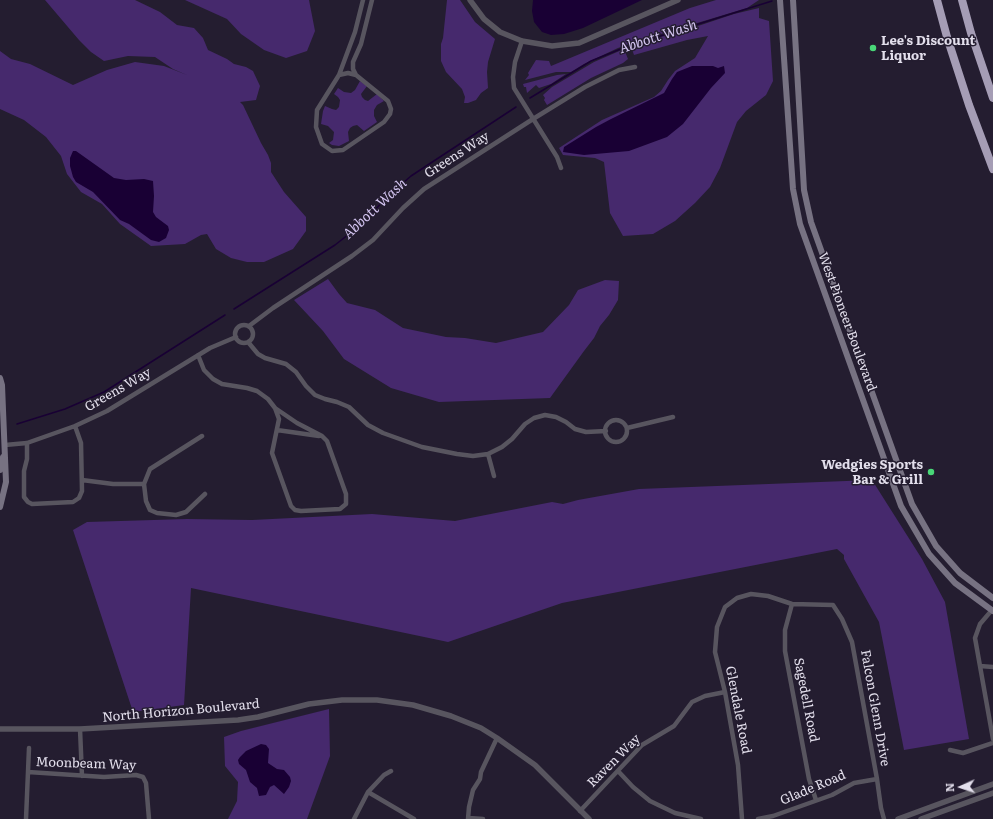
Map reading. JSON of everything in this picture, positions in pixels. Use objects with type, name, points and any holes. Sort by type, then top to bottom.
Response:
[{"type":"highway","points":[[937,0],[947,37],[969,105],[993,169]]},
{"type":"highway","points":[[962,0],[971,33],[993,98]]},
{"type":"main road","name":"West Pioneer Boulevard","points":[[780,0],[793,189],[800,224],[901,506],[929,554],[955,583],[992,610]]},
{"type":"main road","name":"West Pioneer Boulevard","points":[[793,0],[804,190],[811,222],[912,504],[936,546],[960,573],[993,598]]},
{"type":"main road","points":[[0,378],[2,384],[6,482],[0,507]]},
{"type":"main road","points":[[0,470],[5,445]]},
{"type":"street","points":[[363,0],[339,75],[317,110],[316,127],[322,144],[332,151],[343,150],[384,122],[390,114],[391,109],[388,101],[356,75],[353,69],[353,62],[361,44],[372,0]]},
{"type":"street","points":[[470,0],[484,19],[500,32],[522,41],[552,46],[579,43],[678,0]]},
{"type":"street","points":[[522,41],[515,62],[513,77],[516,92],[557,157],[562,168]]},
{"type":"street","name":"Greens Way","points":[[249,326],[267,312],[352,256],[373,240],[403,208],[424,189],[585,87],[619,70],[635,67]]},
{"type":"street","points":[[339,75],[348,73],[356,75]]},
{"type":"street","points":[[248,342],[252,336],[252,330],[249,326],[244,325],[239,327],[236,331],[236,337],[239,341],[248,342],[258,354],[264,358],[286,364],[296,372],[306,386],[315,394],[349,407],[368,425],[383,434],[422,447],[473,456],[488,454],[502,447],[512,439],[525,424],[534,418],[545,415],[556,417],[575,429],[586,432],[606,431]]},
{"type":"street","name":"Greens Way","points":[[5,445],[27,443],[75,426],[107,411],[210,348],[236,337]]},
{"type":"street","points":[[198,355],[204,370],[213,379],[222,384],[257,391],[268,399],[275,408],[297,423],[322,436],[327,441],[346,494],[346,504],[340,509],[301,511],[295,510],[290,506],[272,453],[279,419],[275,408]]},
{"type":"street","points":[[627,428],[673,417]]},
{"type":"street","points":[[617,420],[623,423],[627,428],[626,435],[618,442],[611,440],[606,435],[608,425],[613,421],[617,420]]},
{"type":"street","points":[[27,443],[27,459],[24,471],[24,497],[32,504],[73,502],[79,498],[82,491],[81,443],[75,426]]},
{"type":"street","points":[[277,430],[322,436]]},
{"type":"street","points":[[202,436],[150,470],[144,484],[146,501],[150,510],[157,513],[176,515],[186,512],[205,494]]},
{"type":"street","points":[[488,454],[494,476]]},
{"type":"street","points":[[82,480],[114,484],[144,484]]},
{"type":"street","name":"Glendale Road","points":[[742,819],[738,765],[725,692],[715,652],[717,627],[725,607],[737,598],[751,594],[768,596],[792,604]]},
{"type":"street","name":"Falcon Glenn Drive","points":[[792,604],[833,605],[842,619],[852,642],[884,819]]},
{"type":"street","name":"Sagedell Road","points":[[792,604],[785,630],[785,651],[809,779],[816,800]]},
{"type":"street","points":[[992,610],[980,624],[975,638],[993,739]]},
{"type":"street","points":[[980,666],[993,667]]},
{"type":"street","name":"Raven Way","points":[[580,811],[642,745],[674,726],[692,702],[705,696],[725,692]]},
{"type":"street","name":"North Horizon Boulevard","points":[[0,729],[80,730],[238,720],[258,717],[309,704],[342,700],[377,700],[413,705],[451,716],[481,728],[497,738],[535,765],[589,819]]},
{"type":"street","points":[[80,730],[82,776]]},
{"type":"street","points":[[483,819],[468,818],[469,807],[473,790],[480,779],[480,772],[497,738]]},
{"type":"street","points":[[950,750],[964,753],[993,743]]},
{"type":"street","points":[[26,819],[29,748]]},
{"type":"street","points":[[354,819],[368,792],[384,775],[391,771]]},
{"type":"street","points":[[618,771],[633,787],[650,801],[675,813],[701,819]]},
{"type":"street","name":"Moonbeam Way","points":[[28,772],[104,777],[136,775],[143,777],[146,783],[149,819]]},
{"type":"street","name":"Glade Road","points":[[758,819],[773,816],[832,795],[854,782],[877,779]]},
{"type":"street","points":[[898,819],[993,784]]},
{"type":"street","points":[[368,792],[414,819]]},
{"type":"street","points":[[921,819],[993,793]]},
{"type":"shaded area","points":[[45,0],[135,0],[160,12],[177,25],[194,28],[203,38],[208,50],[234,64],[246,67],[253,71],[260,86],[256,100],[240,102],[243,105],[268,155],[271,163],[271,172],[284,192],[306,217],[306,231],[293,249],[264,262],[247,262],[231,258],[216,249],[207,234],[201,235],[185,244],[151,246],[120,224],[102,204],[81,192],[67,174],[61,156],[46,137],[24,120],[0,109],[0,51],[11,59],[30,64],[73,85],[107,70],[135,62],[164,66],[187,75],[173,69],[155,57],[128,56],[104,61],[91,52],[79,40]]},
{"type":"shaded area","points":[[185,0],[309,0],[315,31],[307,51],[286,58],[264,50],[241,34],[227,19]]},
{"type":"shaded area","points":[[447,0],[460,0],[475,22],[495,39],[488,62],[488,88],[481,93],[476,100],[468,103],[464,103],[465,97],[462,89],[446,72],[441,61],[441,44]]},
{"type":"shaded area","points":[[533,0],[642,0],[583,28],[564,34],[551,35],[542,32],[534,22],[532,11]]},
{"type":"shaded area","points":[[716,0],[759,0],[747,8],[618,48],[584,64],[571,72],[556,72],[525,80],[536,60],[549,61],[551,66],[690,8]]},
{"type":"shaded area","points":[[759,8],[759,18],[769,21],[773,81],[766,95],[746,111],[737,122],[720,168],[710,187],[695,203],[675,221],[653,234],[623,236],[610,213],[604,162],[595,158],[563,155],[559,148],[602,120],[654,97],[661,91],[675,71],[695,58],[708,36],[687,40],[634,55],[631,46],[734,14]]},
{"type":"shaded area","points":[[624,49],[628,59],[623,63],[591,78],[547,105],[543,95],[552,87],[594,62]]},
{"type":"shaded area","points":[[692,66],[713,66],[718,68],[724,66],[725,73],[711,88],[683,124],[667,137],[629,151],[584,155],[563,152],[564,147],[596,127],[664,93],[677,72]]},
{"type":"shaded area","points":[[566,74],[551,84],[539,88],[536,85],[527,93],[526,87],[524,87],[523,84],[557,75]]},
{"type":"shaded area","points":[[360,81],[367,86],[361,94],[365,100],[368,101],[377,94],[384,101],[377,105],[374,110],[374,116],[377,122],[364,131],[357,125],[353,126],[348,132],[349,141],[339,146],[332,145],[329,143],[333,140],[334,132],[328,126],[321,124],[325,106],[336,110],[339,107],[340,100],[334,94],[338,88],[344,92],[351,93],[355,90]]},
{"type":"shaded area","points":[[73,151],[76,151],[114,178],[126,180],[144,179],[153,181],[153,212],[156,217],[168,226],[169,230],[166,238],[159,242],[151,240],[129,224],[120,220],[93,192],[76,182],[70,166],[70,158]]},
{"type":"shaded area","points":[[328,279],[347,303],[375,310],[403,328],[446,337],[465,338],[496,343],[543,332],[569,305],[578,290],[605,280],[619,281],[618,300],[600,326],[594,338],[550,398],[439,402],[391,388],[344,359],[323,331],[294,300]]},
{"type":"shaded area","points":[[872,480],[922,559],[945,602],[969,739],[904,750],[879,622],[844,559],[844,555],[837,549],[562,603],[448,642],[191,588],[184,705],[133,712],[73,530],[87,522],[187,519],[252,520],[372,514],[455,521],[552,502],[563,504],[639,489]]},
{"type":"shaded area","points":[[329,709],[330,756],[307,819],[228,819],[237,801],[238,782],[225,766],[224,737],[241,731]]},
{"type":"shaded area","points":[[261,744],[266,745],[269,749],[268,763],[277,769],[284,770],[290,777],[291,781],[289,787],[284,794],[274,785],[270,787],[266,795],[259,796],[257,788],[250,782],[246,770],[239,764],[238,760],[246,751]]},
{"type":"waterway","name":"Abbott Wash","points":[[530,98],[591,61],[628,46],[772,1]]},
{"type":"waterway","name":"Abbott Wash","points":[[234,309],[335,245],[363,223],[386,198],[411,176],[516,107]]},
{"type":"waterway","name":"Abbott Wash","points":[[17,424],[65,409],[104,392],[225,315]]},
{"type":"place","name":"Lee's Discount Liquor","points":[[873,48]]},
{"type":"place","name":"Wedgies Sports Bar & Grill","points":[[931,472]]}]
